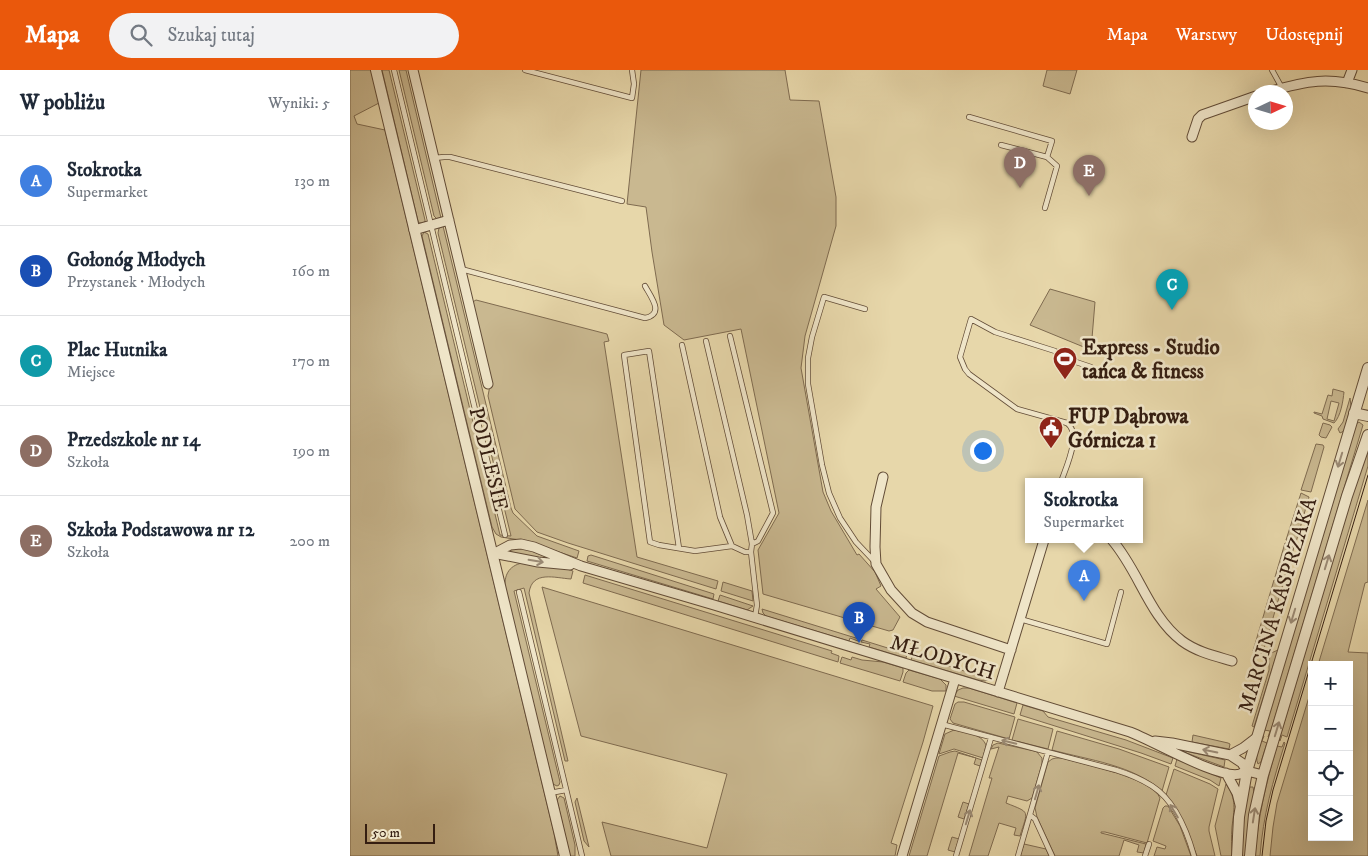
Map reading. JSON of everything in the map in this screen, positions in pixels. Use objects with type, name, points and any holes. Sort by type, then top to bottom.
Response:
[{"type":"street","name":"PODLESIE","points":[[376,70],[565,856]]},
{"type":"street","points":[[413,70],[488,384]]},
{"type":"street","points":[[1348,83],[1352,70]]},
{"type":"street","points":[[1293,85],[1317,81],[1348,83],[1368,88]]},
{"type":"street","points":[[1192,137],[1198,119],[1202,115],[1248,99]]},
{"type":"street","points":[[414,230],[449,220]]},
{"type":"street","name":"MARCINA KASPRZAKA","points":[[1237,856],[1240,805],[1247,770],[1368,368]]},
{"type":"street","points":[[1354,413],[1368,416]]},
{"type":"street","name":"MARCINA KASPRZAKA","points":[[1250,856],[1254,815],[1263,775],[1348,491],[1368,435]]},
{"type":"street","points":[[883,477],[876,507],[876,564],[891,590],[912,613],[927,622],[1011,650]]},
{"type":"street","points":[[998,692],[1043,543]]},
{"type":"street","points":[[1114,543],[1125,556],[1154,609],[1170,630],[1182,641],[1197,650],[1232,661]]},
{"type":"street","name":"MŁODYCH","points":[[492,554],[506,546],[522,544],[534,547],[580,566],[1126,731],[1150,740],[1172,752],[1226,773],[1239,774],[1247,770]]},
{"type":"street","name":"MŁODYCH","points":[[492,554],[538,562],[580,566]]},
{"type":"street","points":[[902,856],[955,679]]},
{"type":"street","points":[[1230,755],[1256,738]]},
{"type":"street","name":"MŁODYCH","points":[[1150,740],[1230,755],[1242,763],[1247,770],[1263,775]]},
{"type":"street","points":[[1226,773],[1237,793],[1240,805]]},
{"type":"lane","name":"PODLESIE","points":[[394,70],[505,535]]},
{"type":"lane","points":[[524,70],[632,98],[634,84],[632,70]]},
{"type":"lane","points":[[1272,70],[1280,85]]},
{"type":"lane","points":[[969,117],[1052,142],[1047,156]]},
{"type":"lane","points":[[1001,145],[1047,156],[1057,166],[1045,208]]},
{"type":"lane","points":[[434,158],[450,157],[622,201]]},
{"type":"lane","points":[[460,269],[646,318],[653,316],[656,309],[646,286]]},
{"type":"lane","points":[[865,309],[824,297],[808,358],[808,384],[822,465],[829,493],[840,518],[856,542],[876,564]]},
{"type":"lane","points":[[1062,478],[1073,442],[1071,426],[1017,408],[969,374],[965,370],[960,357],[971,319],[996,332],[1055,351],[1067,359],[1091,367]]},
{"type":"lane","points":[[730,336],[773,513],[758,541],[752,544]]},
{"type":"lane","points":[[706,341],[747,515],[752,544],[751,552],[757,605],[755,618]]},
{"type":"lane","points":[[682,345],[720,517],[732,546]]},
{"type":"lane","points":[[679,548],[650,350],[624,355],[650,542],[659,545],[695,551],[732,546],[746,552],[751,552]]},
{"type":"lane","points":[[519,592],[582,856]]},
{"type":"lane","points":[[1020,619],[1107,644],[1121,592]]},
{"type":"lane","points":[[941,724],[1116,770],[1141,780],[1164,795],[1188,837],[1194,856]]},
{"type":"lane","points":[[956,856],[991,738]]},
{"type":"lane","points":[[1018,856],[1048,752]]},
{"type":"lane","points":[[550,794],[566,790]]},
{"type":"lane","points":[[1030,815],[1035,819],[1052,856]]},
{"type":"lane","points":[[1145,856],[1149,844]]},
{"type":"shaded area","points":[[350,70],[371,70],[379,103],[354,116],[357,124],[385,130],[558,856],[350,856]]},
{"type":"shaded area","points":[[382,70],[389,70],[425,220],[422,223],[418,221]]},
{"type":"shaded area","points":[[399,70],[406,70],[441,218],[437,219],[434,216]]},
{"type":"shaded area","points":[[641,70],[785,70],[790,100],[819,101],[836,197],[836,226],[805,336],[801,368],[823,492],[831,511],[857,555],[859,554],[875,572],[881,586],[876,589],[900,617],[893,630],[889,631],[763,594],[758,550],[779,513],[741,329],[684,340],[664,325],[646,207],[627,204]]},
{"type":"shaded area","points":[[1047,70],[1077,70],[1070,94],[1043,86]]},
{"type":"shaded area","points":[[443,226],[513,513],[537,536],[579,551],[577,558],[526,541],[501,537],[496,534],[492,527],[422,236],[424,232],[428,234],[500,535],[511,536],[438,233],[439,228]]},
{"type":"shaded area","points":[[1050,289],[1095,302],[1091,350],[1030,325]]},
{"type":"shaded area","points":[[476,300],[607,334],[609,341],[604,342],[637,557],[718,581],[716,589],[537,532],[515,509],[488,396],[490,385],[471,303]]},
{"type":"shaded area","points":[[1333,389],[1344,392],[1340,412],[1334,423],[1314,413],[1322,414],[1328,395],[1332,396]],"holes":[[[1331,401],[1339,403],[1334,421],[1327,419]]]},
{"type":"shaded area","points":[[1350,398],[1351,406],[1344,431],[1340,433],[1338,429],[1343,422]]},
{"type":"shaded area","points":[[1359,422],[1363,425],[1269,737],[1268,737],[1270,731],[1264,730],[1356,424]]},
{"type":"shaded area","points":[[1323,423],[1332,427],[1326,438],[1319,435]]},
{"type":"shaded area","points":[[1368,443],[1368,466],[1310,661],[1308,661],[1308,667],[1287,737],[1282,735],[1279,740]]},
{"type":"shaded area","points":[[1316,444],[1323,445],[1324,447],[1311,492],[1301,490]]},
{"type":"shaded area","points":[[1301,493],[1309,497],[1296,542],[1286,540]]},
{"type":"shaded area","points":[[1368,500],[1368,582],[1365,583],[1348,652],[1368,653],[1368,856],[1270,856],[1277,803],[1308,700],[1308,841],[1353,841],[1353,661],[1319,661]]},
{"type":"shaded area","points":[[1285,543],[1294,547],[1285,579],[1275,577]]},
{"type":"shaded area","points":[[517,548],[527,549],[556,561],[529,557],[508,551]]},
{"type":"shaded area","points":[[591,555],[714,594],[713,599],[587,561],[588,556]]},
{"type":"shaded area","points":[[522,563],[564,568],[573,571],[571,579],[539,578],[531,586],[529,593],[568,761],[565,761],[524,588],[514,591],[560,782],[557,786],[553,784],[505,589],[505,580],[508,572],[513,566]]},
{"type":"shaded area","points":[[585,575],[832,651],[831,653],[839,656],[838,662],[583,583]]},
{"type":"shaded area","points":[[1274,580],[1283,584],[1263,652],[1260,654],[1253,651]]},
{"type":"shaded area","points":[[723,582],[752,591],[753,601],[721,591]]},
{"type":"shaded area","points":[[542,587],[933,706],[891,843],[897,845],[895,856],[611,856],[602,822],[707,848],[727,774],[581,736]]},
{"type":"shaded area","points":[[720,595],[753,606],[747,610],[718,601]]},
{"type":"shaded area","points":[[762,609],[859,639],[858,641],[850,638],[849,641],[766,616]]},
{"type":"shaded area","points":[[862,640],[907,654],[906,658],[869,647],[870,644],[861,642]]},
{"type":"shaded area","points":[[1278,650],[1254,727],[1252,726],[1269,670],[1269,654]]},
{"type":"shaded area","points":[[913,655],[990,679],[985,681],[978,680],[911,660]]},
{"type":"shaded area","points":[[842,657],[851,660],[852,657],[883,662],[903,668],[903,672],[900,681],[840,663]]},
{"type":"shaded area","points":[[909,670],[940,679],[946,685],[946,691],[932,691],[903,682]]},
{"type":"shaded area","points":[[969,688],[1017,703],[1014,714],[954,696],[958,690]]},
{"type":"shaded area","points":[[964,702],[1015,717],[1009,739],[953,723],[950,719],[955,704]]},
{"type":"shaded area","points":[[1023,705],[1043,711],[1048,717],[1126,740],[1173,758],[1171,764],[1020,715]]},
{"type":"shaded area","points":[[1018,719],[1053,729],[1048,749],[1012,740]]},
{"type":"shaded area","points":[[954,730],[973,734],[981,738],[986,745],[983,758],[954,749],[939,754],[945,734]]},
{"type":"shaded area","points":[[1057,731],[1119,749],[1169,767],[1162,791],[1138,775],[1124,769],[1052,750]]},
{"type":"shaded area","points":[[1193,735],[1228,743],[1230,744],[1229,749],[1192,742]]},
{"type":"shaded area","points":[[1263,735],[1262,741],[1267,743],[1261,762],[1258,764],[1257,754]]},
{"type":"shaded area","points":[[1284,742],[1266,812],[1260,856],[1255,856],[1260,814],[1269,774],[1277,746],[1282,747]]},
{"type":"shaded area","points":[[998,743],[1037,752],[1042,758],[1042,764],[1032,798],[1027,801],[1008,796],[1006,803],[1024,811],[1026,817],[1020,836],[1014,835],[1016,828],[999,823],[988,856],[969,856],[999,747],[991,749],[993,745]]},
{"type":"shaded area","points":[[955,751],[976,758],[958,753],[927,856],[909,856],[939,756]]},
{"type":"shaded area","points":[[1181,751],[1225,760],[1224,767]]},
{"type":"shaded area","points":[[976,758],[982,760],[980,766],[974,764]]},
{"type":"shaded area","points":[[1056,758],[1100,768],[1131,778],[1154,791],[1160,798],[1147,843],[1101,832],[1146,844],[1144,853],[1137,852],[1139,845],[1124,840],[1119,856],[1055,856],[1037,817],[1035,808],[1048,762]]},
{"type":"shaded area","points":[[1177,759],[1221,778],[1219,786],[1210,780],[1175,766]]},
{"type":"shaded area","points":[[1174,769],[1218,789],[1209,827],[1215,856],[1197,856],[1186,828],[1166,795]]},
{"type":"shaded area","points":[[1226,784],[1232,795],[1234,805],[1232,856],[1221,856],[1215,826]]},
{"type":"shaded area","points":[[1249,787],[1253,787],[1254,792],[1246,856],[1242,856],[1242,830]]},
{"type":"shaded area","points":[[560,796],[564,798],[575,845],[575,856],[570,856],[557,800]]},
{"type":"shaded area","points":[[577,798],[589,847],[584,841],[575,802]]},
{"type":"shaded area","points":[[963,802],[969,804],[964,819],[958,817]]},
{"type":"shaded area","points":[[1165,806],[1168,806],[1180,826],[1191,856],[1154,856],[1157,847],[1165,849],[1166,846],[1153,841]]},
{"type":"shaded area","points":[[952,837],[959,839],[955,852],[948,850]]},
{"type":"shaded area","points":[[1024,844],[1046,849],[1049,856],[1020,856]]},
{"type":"tram line","points":[[1262,856],[1266,821],[1273,790],[1368,475]]},
{"type":"place","name":"Przedszkole nr 14","points":[[1020,188]]},
{"type":"place","name":"Szkoła Podstawowa nr 12","points":[[1089,196]]},
{"type":"place","name":"Plac Hutnika","points":[[1172,310]]},
{"type":"place","name":"Express - Studio tańca & fitness","points":[[1065,380]]},
{"type":"place","name":"FUP Dąbrowa Górnicza 1","points":[[1051,449]]},
{"type":"place","name":"Stokrotka","points":[[1084,601]]},
{"type":"place","name":"Gołonóg Młodych","points":[[859,643]]}]
